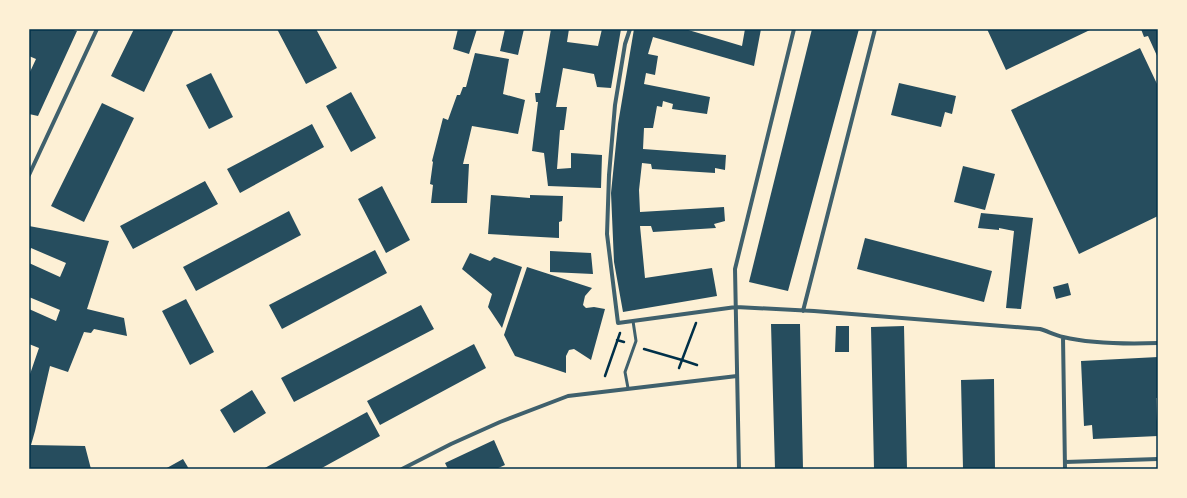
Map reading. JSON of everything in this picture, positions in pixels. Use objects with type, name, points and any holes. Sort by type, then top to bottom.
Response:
[{"type":"street","points":[[29,175],[97,29]]},
{"type":"street","points":[[630,29],[625,44],[615,105],[609,175],[607,234],[618,323],[736,307],[1040,329],[1063,337],[1094,341],[1127,344],[1158,343]]},
{"type":"street","points":[[739,469],[735,269],[794,29]]},
{"type":"street","points":[[803,311],[875,29]]},
{"type":"street","points":[[1063,337],[1065,469]]},
{"type":"street","points":[[402,469],[451,444],[500,422],[568,396],[737,376]]},
{"type":"street","points":[[1065,462],[1158,459]]},
{"type":"lane","points":[[628,388],[625,372],[636,341],[633,321]]},
{"type":"path","points":[[679,368],[698,319]]},
{"type":"path","points":[[605,376],[620,330]]},
{"type":"path","points":[[617,340],[697,366]]},
{"type":"building","points":[[29,29],[70,29],[77,31],[38,116],[29,114],[29,74],[36,59],[29,56]]},
{"type":"building","points":[[134,29],[174,29],[144,92],[111,76]]},
{"type":"building","points":[[277,29],[316,29],[337,68],[306,84]]},
{"type":"building","points":[[458,29],[477,29],[469,54],[453,49]]},
{"type":"building","points":[[505,29],[524,29],[518,55],[500,51]]},
{"type":"building","points":[[551,29],[569,29],[567,42],[598,46],[602,29],[621,29],[611,88],[597,87],[594,74],[563,68],[556,107],[567,107],[564,130],[560,130],[557,169],[571,168],[571,153],[602,155],[601,188],[548,186],[544,153],[532,151],[538,102],[536,102],[535,93],[540,93]]},
{"type":"building","points":[[634,29],[685,29],[742,46],[745,29],[761,29],[754,66],[653,37],[648,54],[658,56],[655,75],[646,73],[644,84],[710,97],[707,114],[672,109],[673,104],[663,101],[662,107],[657,106],[653,128],[644,128],[643,149],[726,155],[725,170],[715,168],[715,173],[652,169],[651,164],[642,163],[639,190],[640,212],[724,207],[725,221],[714,224],[716,228],[653,232],[651,226],[640,226],[645,278],[712,268],[717,296],[623,312],[614,262],[611,193],[618,124]]},
{"type":"building","points":[[812,29],[859,29],[788,291],[749,282]]},
{"type":"building","points":[[987,29],[1092,29],[1006,70]]},
{"type":"building","points":[[1141,29],[1158,29],[1158,58],[1148,36],[1144,37]]},
{"type":"building","points":[[1140,48],[1158,86],[1158,216],[1079,254],[1011,110]]},
{"type":"building","points":[[475,53],[509,59],[503,94],[525,100],[518,134],[472,126],[463,164],[469,164],[467,203],[431,203],[433,185],[430,184],[432,161],[443,118],[448,120],[457,95],[460,95],[463,87],[466,87]]},
{"type":"building","points":[[211,73],[233,117],[209,129],[186,85]]},
{"type":"building","points":[[899,83],[956,96],[952,114],[945,112],[941,127],[891,115]]},
{"type":"building","points":[[351,92],[376,138],[351,152],[326,106]]},
{"type":"building","points":[[102,103],[134,118],[84,222],[51,206]]},
{"type":"building","points":[[312,124],[324,147],[240,193],[227,169]]},
{"type":"building","points":[[963,166],[995,174],[985,210],[954,202]]},
{"type":"building","points":[[205,181],[218,204],[133,249],[120,226]]},
{"type":"building","points":[[382,186],[410,240],[386,253],[358,199]]},
{"type":"building","points":[[491,195],[530,198],[530,195],[563,196],[562,221],[559,222],[559,238],[488,234]]},
{"type":"building","points":[[289,211],[301,235],[196,291],[183,267]]},
{"type":"building","points":[[981,213],[1033,218],[1021,309],[1006,308],[1014,231],[999,228],[999,230],[978,228]]},
{"type":"building","points":[[29,226],[109,241],[87,309],[124,318],[127,336],[94,329],[91,333],[84,332],[68,372],[50,366],[31,445],[85,446],[91,469],[29,469],[29,377],[39,348],[29,344],[29,309],[56,321],[60,310],[29,297],[29,263],[60,277],[66,263],[31,248],[29,254]]},
{"type":"building","points":[[865,238],[992,271],[984,302],[857,269]]},
{"type":"building","points":[[375,250],[387,273],[282,329],[269,305]]},
{"type":"building","points":[[550,251],[591,253],[593,274],[550,272]]},
{"type":"building","points":[[470,253],[490,261],[494,257],[522,267],[502,328],[488,307],[492,294],[462,269]]},
{"type":"building","points":[[527,267],[592,288],[585,296],[583,305],[586,308],[594,307],[605,309],[591,360],[574,349],[569,350],[566,356],[566,373],[515,356],[504,335]]},
{"type":"building","points":[[1068,283],[1071,295],[1056,299],[1053,287]]},
{"type":"building","points":[[186,299],[214,352],[190,365],[162,311]]},
{"type":"building","points":[[421,305],[434,329],[294,402],[281,378]]},
{"type":"building","points":[[771,324],[800,324],[803,469],[775,469]]},
{"type":"building","points":[[836,326],[849,326],[849,352],[835,352]]},
{"type":"building","points":[[904,326],[907,469],[874,469],[871,327]]},
{"type":"building","points":[[474,344],[486,368],[380,425],[367,401]]},
{"type":"building","points":[[1158,357],[1158,398],[1156,398],[1158,436],[1093,439],[1092,425],[1084,426],[1081,361]]},
{"type":"building","points":[[994,379],[995,469],[963,469],[961,380]]},
{"type":"building","points":[[252,390],[266,413],[234,433],[220,410]]},
{"type":"building","points":[[367,412],[380,436],[320,469],[263,469]]},
{"type":"building","points":[[494,440],[505,465],[496,469],[448,469],[445,463]]},
{"type":"building","points":[[183,459],[189,469],[165,469]]}]
